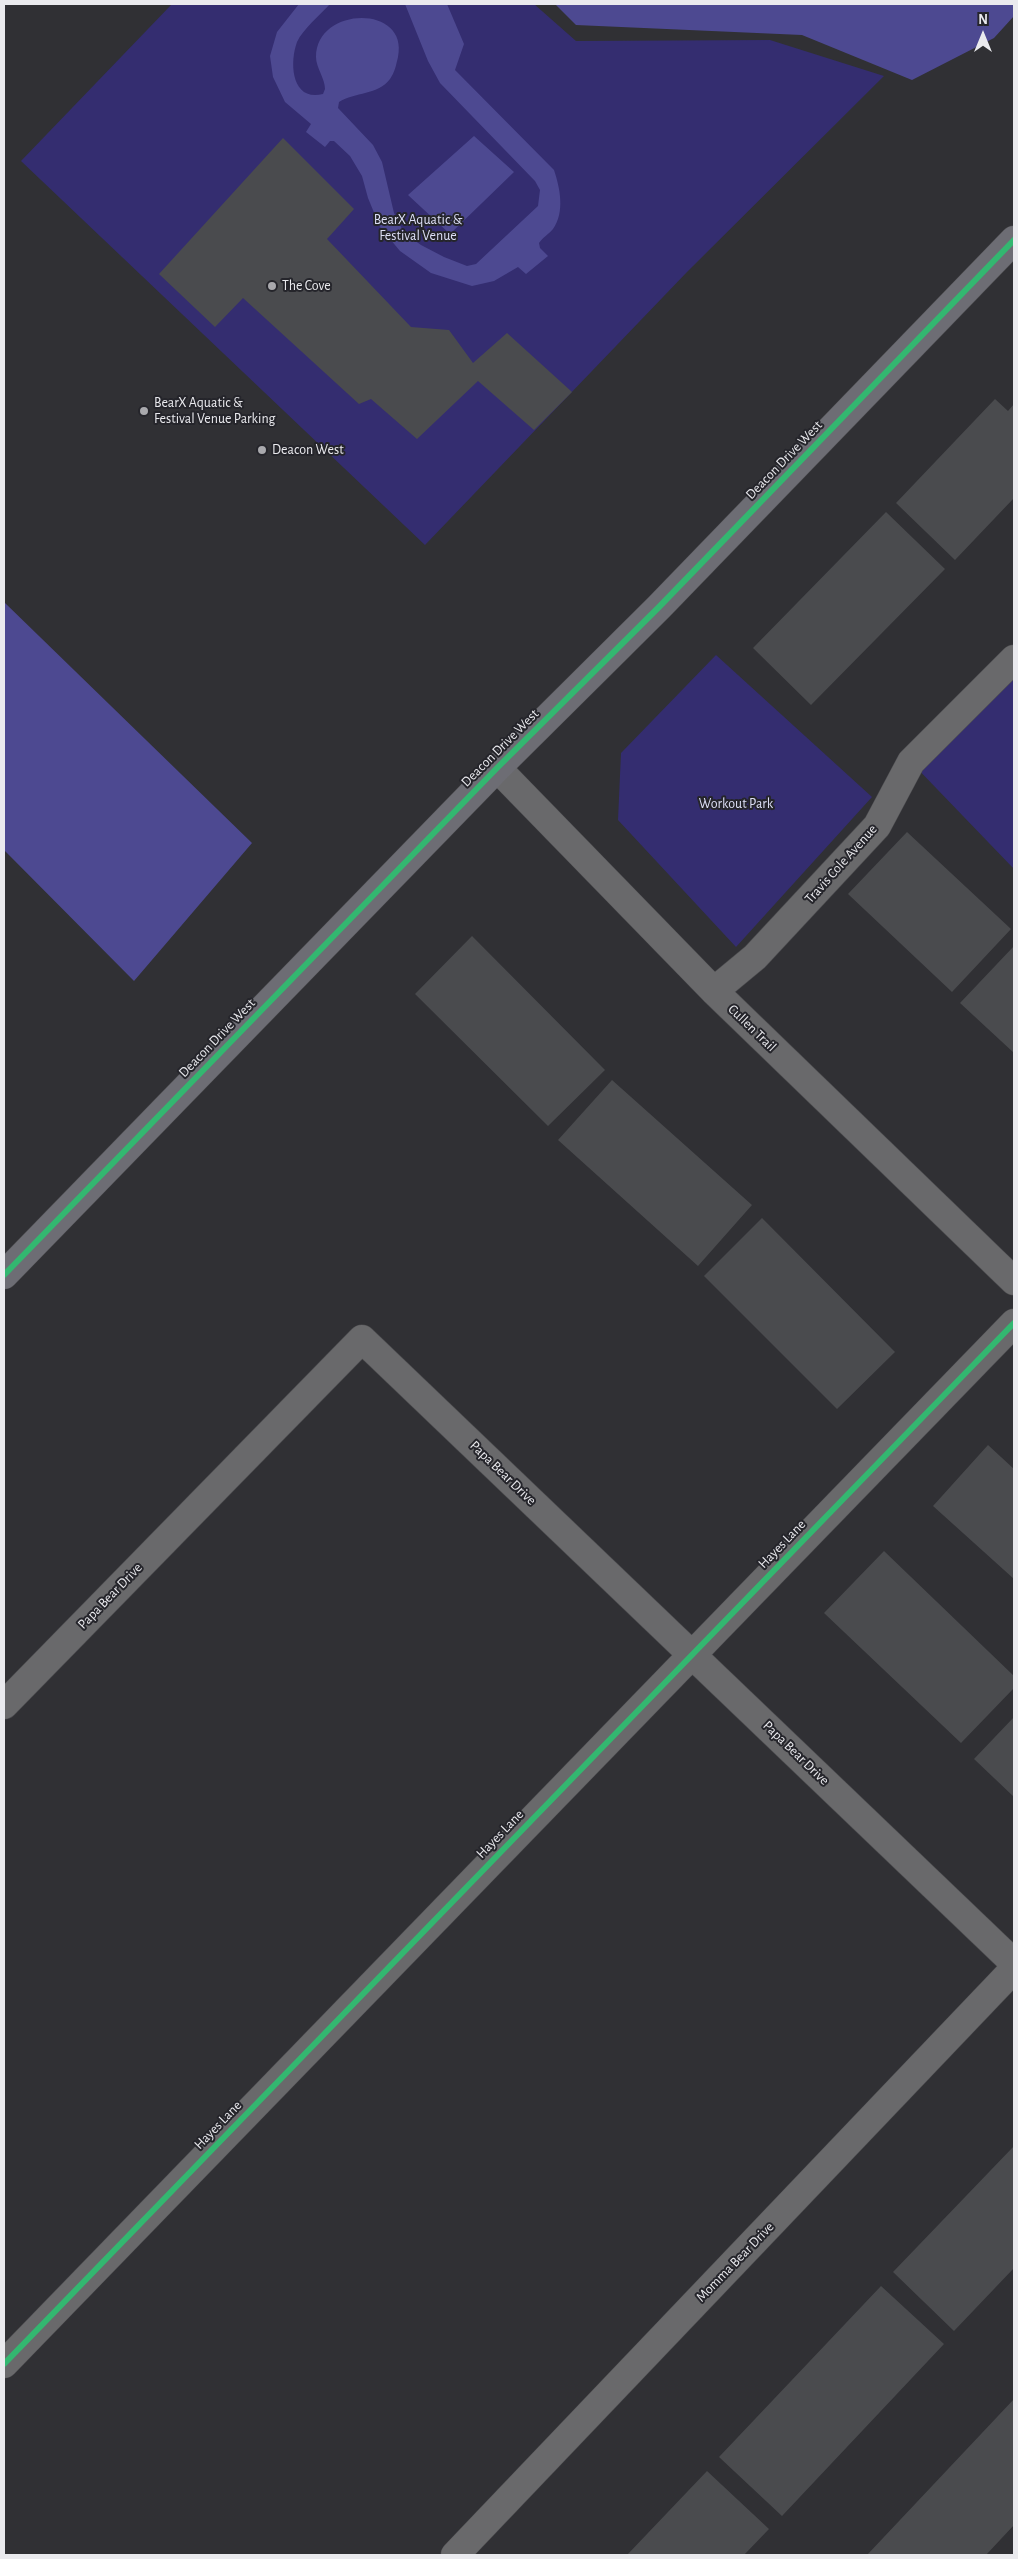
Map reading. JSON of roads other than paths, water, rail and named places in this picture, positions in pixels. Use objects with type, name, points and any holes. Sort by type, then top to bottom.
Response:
[{"type":"street","name":"Deacon Drive West","points":[[5,1271],[497,768],[659,607],[1010,251]]},
{"type":"street","name":"Travis Cole Avenue","points":[[714,991],[755,957],[877,826],[911,762],[1014,659]]},
{"type":"street","name":"Cullen Trail","points":[[497,768],[714,991],[1014,1281]]},
{"type":"street","name":"Hayes Lane","points":[[4,2364],[1014,1323]]},
{"type":"street","name":"Papa Bear Drive","points":[[4,1705],[362,1339],[1014,1962]]},
{"type":"street","name":"Momma Bear Drive","points":[[455,2555],[1014,1969]]},
{"type":"place","name":"The Cove","points":[[272,286]]},
{"type":"place","name":"BearX Aquatic & Festival Venue Parking","points":[[144,411]]},
{"type":"place","name":"Deacon West","points":[[262,450]]},
{"type":"park label","name":"BearX Aquatic & Festival Venue","points":[[418,228]]},
{"type":"park label","name":"Workout Park","points":[[736,804]]}]
